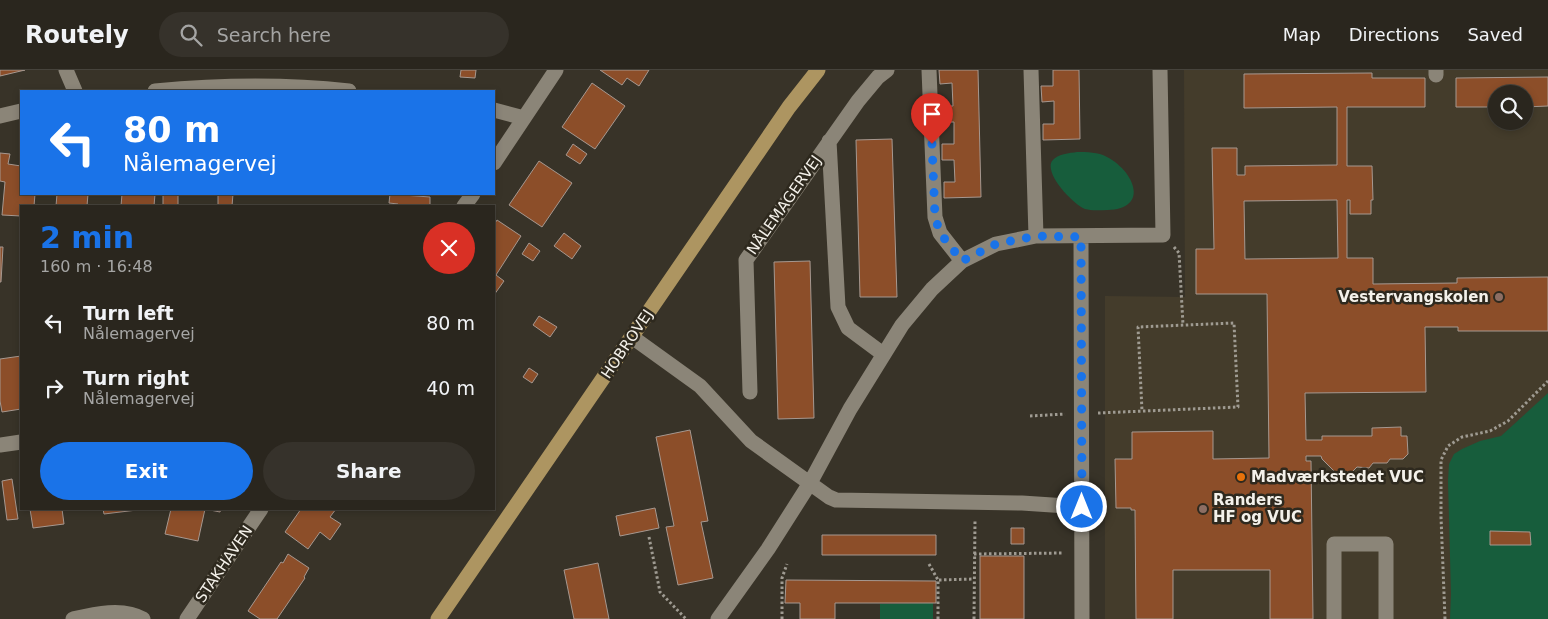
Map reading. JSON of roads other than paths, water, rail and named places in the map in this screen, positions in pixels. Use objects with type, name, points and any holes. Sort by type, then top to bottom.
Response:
[{"type":"main road","name":"HOBROVEJ","points":[[438,619],[784,115],[818,70]]},
{"type":"street","points":[[66,70],[76,90]]},
{"type":"street","points":[[495,162],[556,70]]},
{"type":"street","name":"NÅLEMAGERVEJ","points":[[750,392],[746,260],[858,101],[878,77],[887,70]]},
{"type":"street","points":[[929,70],[935,217],[940,233],[962,261]]},
{"type":"street","points":[[1031,70],[1036,236]]},
{"type":"street","points":[[718,619],[768,549],[810,483],[850,409],[902,325],[932,289],[962,261],[996,244],[1036,236],[1163,235],[1160,70]]},
{"type":"street","points":[[170,90],[216,87],[312,87],[340,90]]},
{"type":"street","points":[[495,110],[524,118]]},
{"type":"street","points":[[0,116],[20,111]]},
{"type":"street","name":"NÅLEMAGERVEJ","points":[[829,141],[838,306],[848,328],[883,354]]},
{"type":"street","points":[[1081,237],[1082,619]]},
{"type":"street","points":[[632,337],[700,386],[751,441],[829,497],[836,500],[1022,503],[1082,507]]},
{"type":"street","points":[[0,445],[20,442]]},
{"type":"street","name":"STAKHAVEN","points":[[187,619],[260,510]]},
{"type":"street","points":[[1334,619],[1334,544],[1386,544],[1386,619]]},
{"type":"street","points":[[73,619],[104,612],[137,615],[143,619]]},
{"type":"place","name":"Vestervangskolen","points":[[1499,297]]},
{"type":"place","name":"Madværkstedet VUC","points":[[1241,477]]},
{"type":"place","name":"Randers HF og VUC","points":[[1203,509]]}]
